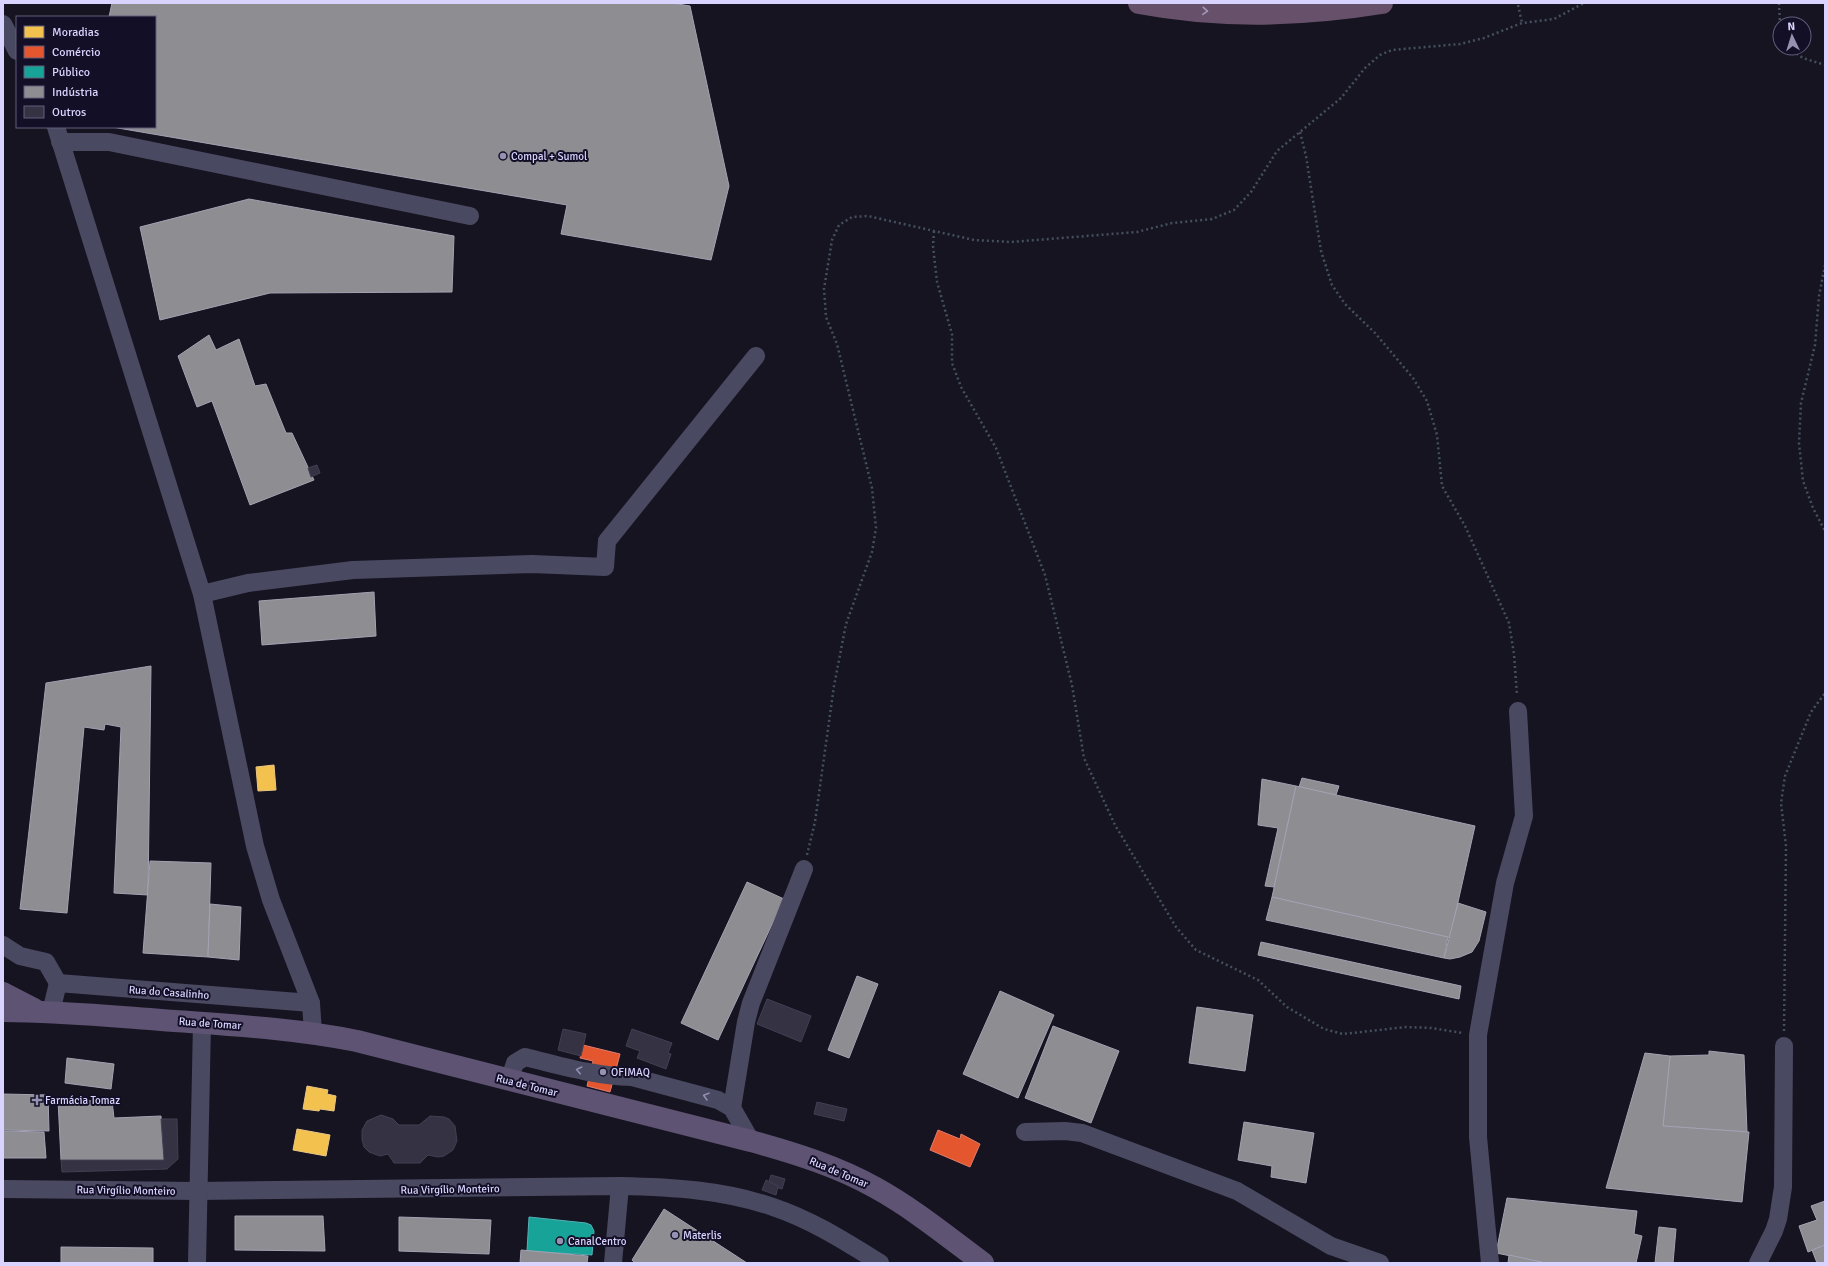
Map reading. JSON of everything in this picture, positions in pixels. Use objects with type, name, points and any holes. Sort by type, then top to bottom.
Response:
[{"type":"highway","points":[[1139,3],[1204,11],[1260,14],[1300,12],[1382,3]]},
{"type":"main road","name":"Rua de Tomar","points":[[3,993],[45,1011]]},
{"type":"main road","name":"Rua de Tomar","points":[[3,1010],[45,1011],[313,1033],[357,1041],[509,1081],[751,1141],[790,1152],[848,1174],[875,1187],[901,1203],[983,1263]]},
{"type":"street","points":[[3,24],[16,49]]},
{"type":"street","points":[[313,1033],[311,1003],[271,900],[256,846],[202,594],[58,134],[109,142],[470,216]]},
{"type":"street","points":[[202,594],[248,583],[353,570],[532,564],[605,567],[607,540],[756,356]]},
{"type":"street","points":[[1490,1263],[1478,1137],[1478,1036],[1505,882],[1524,816],[1518,711]]},
{"type":"street","points":[[732,1108],[746,1022],[751,1003],[804,869]]},
{"type":"street","points":[[3,945],[20,956],[46,962],[58,983],[45,1011]]},
{"type":"street","name":"Rua do Casalinho","points":[[58,983],[311,1003]]},
{"type":"street","points":[[198,1263],[202,1023]]},
{"type":"street","points":[[1758,1263],[1774,1231],[1778,1218],[1783,1187],[1784,1046]]},
{"type":"street","points":[[509,1081],[515,1063],[526,1057],[583,1071],[639,1079],[718,1100],[732,1108],[751,1141]]},
{"type":"street","points":[[1025,1132],[1065,1131],[1082,1133],[1236,1191],[1331,1246],[1380,1263]]},
{"type":"street","points":[[613,1263],[620,1186]]},
{"type":"street","name":"Rua Virgílio Monteiro","points":[[3,1189],[198,1191],[620,1186],[670,1187],[730,1195],[773,1207],[814,1224],[880,1263]]},
{"type":"path","points":[[804,869],[815,822],[834,686],[846,624],[872,552],[876,528],[872,488],[837,344],[826,317],[824,289],[832,240],[839,225],[852,217],[868,216],[974,240],[1012,242],[1137,232],[1172,224],[1212,219],[1234,210],[1251,192],[1276,151],[1341,98],[1365,68],[1380,55],[1392,50],[1460,44],[1484,38],[1522,24],[1554,18],[1584,3]]},
{"type":"path","points":[[1779,3],[1780,16]]},
{"type":"path","points":[[1518,5],[1522,24]]},
{"type":"path","points":[[1801,56],[1825,65]]},
{"type":"path","points":[[1300,132],[1306,156],[1321,252],[1332,285],[1345,304],[1375,333],[1413,378],[1427,401],[1437,435],[1442,486],[1465,526],[1509,623],[1514,654],[1518,711]]},
{"type":"path","points":[[934,231],[933,246],[937,282],[952,334],[952,363],[961,387],[996,448],[1044,575],[1072,685],[1084,758],[1115,825],[1176,927],[1196,950],[1258,980],[1287,1007],[1324,1029],[1343,1034],[1406,1027],[1431,1028],[1478,1036]]},
{"type":"path","points":[[1825,265],[1819,296],[1815,345],[1801,403],[1799,443],[1803,481],[1812,508],[1825,531]]},
{"type":"path","points":[[1784,1046],[1786,846],[1780,803],[1785,776],[1811,712],[1825,693]]},
{"type":"building: Moradias","points":[[274,765],[276,790],[258,791],[256,767]]},
{"type":"building: Moradias","points":[[307,1086],[328,1090],[327,1094],[336,1096],[334,1111],[303,1109]]},
{"type":"building: Moradias","points":[[297,1129],[330,1135],[326,1156],[293,1150]]},
{"type":"building: Comércio","points":[[583,1045],[620,1054],[610,1092],[587,1086],[593,1061],[580,1058]]},
{"type":"building: Comércio","points":[[938,1130],[960,1139],[961,1134],[980,1144],[970,1167],[930,1150]]},
{"type":"building: Público","name":"CanalCentro","points":[[529,1217],[586,1223],[591,1225],[594,1231],[592,1255],[527,1251]]},
{"type":"building: Indústria","name":"Compal + Sumol","points":[[112,3],[672,3],[690,6],[729,186],[711,260],[561,234],[567,205],[118,128],[156,128],[156,16],[109,16]]},
{"type":"building: Indústria","points":[[249,199],[454,236],[452,292],[270,293],[160,320],[140,227]]},
{"type":"building: Indústria","points":[[209,335],[216,350],[239,339],[255,386],[266,384],[286,433],[292,433],[314,480],[250,505],[212,401],[197,407],[178,356]]},
{"type":"building: Indústria","points":[[374,592],[376,636],[262,645],[259,601]]},
{"type":"building: Indústria","points":[[151,666],[148,895],[114,893],[121,727],[105,724],[104,730],[84,727],[67,913],[20,909],[46,683]]},
{"type":"building: Indústria","points":[[1302,778],[1339,786],[1336,795],[1299,787]]},
{"type":"building: Indústria","points":[[1262,779],[1296,786],[1274,887],[1265,886],[1278,828],[1258,825]]},
{"type":"building: Indústria","points":[[1296,786],[1475,826],[1450,938],[1272,897]]},
{"type":"building: Indústria","points":[[150,861],[211,863],[208,957],[143,953]]},
{"type":"building: Indústria","points":[[747,882],[784,899],[718,1040],[681,1023]]},
{"type":"building: Indústria","points":[[1272,897],[1448,937],[1444,958],[1266,920]]},
{"type":"building: Indústria","points":[[1458,903],[1486,912],[1479,941],[1472,952],[1460,957],[1450,959],[1444,958]]},
{"type":"building: Indústria","points":[[210,904],[241,907],[239,960],[208,957]]},
{"type":"building: Indústria","points":[[1261,942],[1461,986],[1459,999],[1258,955]]},
{"type":"building: Indústria","points":[[857,976],[878,984],[849,1058],[828,1050]]},
{"type":"building: Indústria","points":[[1000,991],[1054,1015],[1018,1098],[963,1074]]},
{"type":"building: Indústria","points":[[1197,1007],[1253,1015],[1245,1071],[1189,1063]]},
{"type":"building: Indústria","points":[[1053,1026],[1119,1051],[1091,1123],[1025,1098]]},
{"type":"building: Indústria","points":[[1709,1051],[1744,1055],[1747,1132],[1663,1126],[1670,1056],[1709,1055]]},
{"type":"building: Indústria","points":[[1645,1053],[1670,1056],[1663,1126],[1749,1132],[1742,1202],[1606,1188]]},
{"type":"building: Indústria","points":[[67,1058],[114,1064],[111,1089],[65,1083]]},
{"type":"building: Indústria","points":[[3,1094],[48,1095],[49,1131],[3,1130]]},
{"type":"building: Indústria","points":[[58,1100],[112,1101],[114,1118],[161,1116],[164,1160],[61,1160]]},
{"type":"building: Indústria","points":[[1244,1122],[1314,1133],[1306,1183],[1271,1177],[1272,1166],[1238,1160]]},
{"type":"building: Indústria","points":[[3,1131],[44,1132],[46,1158],[3,1158]]},
{"type":"building: Indústria","points":[[1507,1198],[1637,1211],[1634,1234],[1642,1236],[1636,1263],[1546,1263],[1496,1253]]},
{"type":"building: Indústria","points":[[1825,1201],[1825,1245],[1808,1252],[1799,1226],[1817,1220],[1811,1206]]},
{"type":"building: Indústria","name":"Materlis","points":[[664,1209],[747,1263],[635,1263],[632,1260]]},
{"type":"building: Indústria","points":[[235,1216],[323,1216],[325,1251],[235,1250]]},
{"type":"building: Indústria","points":[[399,1217],[491,1220],[489,1254],[399,1251]]},
{"type":"building: Indústria","points":[[1659,1227],[1676,1229],[1673,1263],[1655,1263]]},
{"type":"building: Indústria","points":[[1825,1245],[1825,1263],[1817,1263],[1812,1250]]},
{"type":"building: Indústria","points":[[61,1247],[153,1248],[153,1263],[61,1263]]},
{"type":"building: Indústria","name":"CanalCentro","points":[[521,1250],[588,1256],[587,1263],[520,1263]]},
{"type":"building: Indústria","points":[[1509,1255],[1546,1263],[1508,1263]]},
{"type":"building: Outros","points":[[317,465],[320,473],[311,477],[308,468]]},
{"type":"building: Outros","points":[[767,999],[811,1016],[801,1042],[757,1024]]},
{"type":"building: Outros","points":[[563,1029],[586,1034],[581,1056],[558,1050]]},
{"type":"building: Outros","points":[[632,1029],[672,1043],[668,1053],[671,1054],[666,1069],[637,1058],[640,1051],[626,1046]]},
{"type":"building: Outros","points":[[817,1102],[847,1109],[844,1121],[814,1114]]},
{"type":"building: Outros","points":[[381,1115],[393,1119],[399,1125],[419,1125],[430,1116],[444,1117],[449,1119],[455,1126],[457,1141],[453,1150],[444,1156],[438,1157],[428,1155],[420,1163],[394,1163],[388,1154],[380,1156],[369,1152],[364,1147],[362,1140],[362,1130],[367,1121]]},
{"type":"building: Outros","points":[[161,1119],[177,1119],[178,1159],[167,1169],[62,1172],[61,1160],[164,1160]]},
{"type":"building: Outros","points":[[771,1175],[785,1179],[782,1189],[768,1185]]},
{"type":"building: Outros","points":[[766,1180],[778,1186],[776,1195],[762,1190]]},
{"type":"place","name":"Compal + Sumol","points":[[503,156]]},
{"type":"place","name":"OFIMAQ","points":[[603,1072]]},
{"type":"place","name":"Farmácia Tomaz","points":[[37,1100]]},
{"type":"place","name":"Materlis","points":[[675,1235]]},
{"type":"place","name":"CanalCentro","points":[[560,1241]]}]
